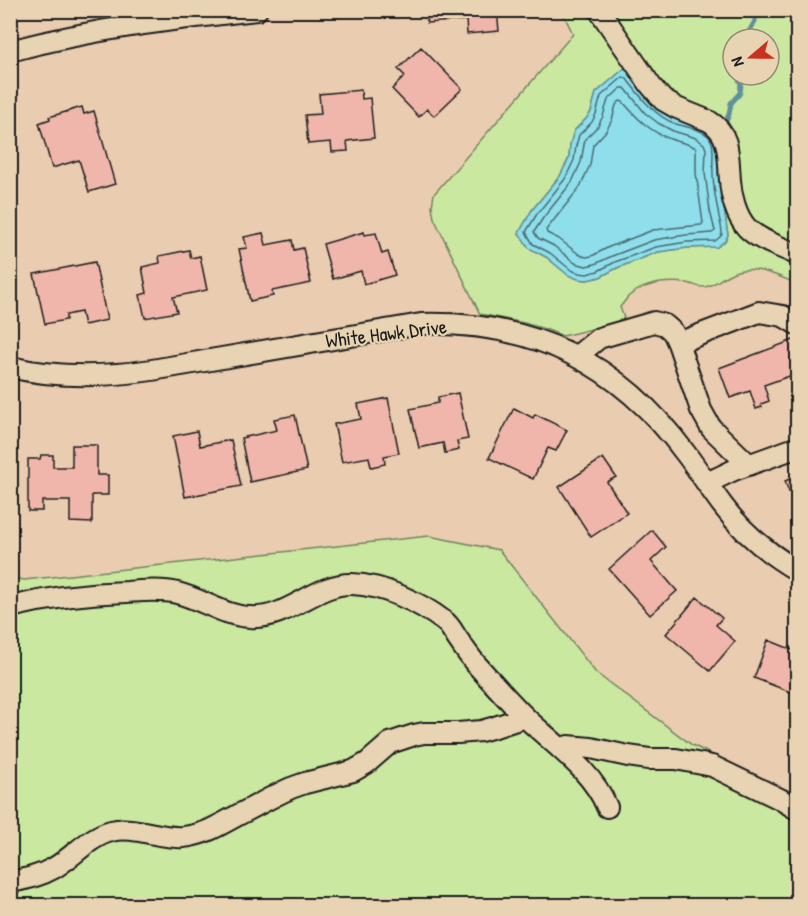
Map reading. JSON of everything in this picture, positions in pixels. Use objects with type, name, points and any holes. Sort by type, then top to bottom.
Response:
[{"type":"street","points":[[10,51],[115,28],[257,10]]},
{"type":"street","points":[[598,10],[663,100],[702,117],[714,124],[721,132],[729,152],[730,183],[734,201],[738,215],[747,228],[798,255]]},
{"type":"street","points":[[678,343],[759,312],[783,316],[798,325]]},
{"type":"street","points":[[577,356],[599,338],[654,322],[665,325],[673,332],[678,343],[701,410],[711,428],[749,465]]},
{"type":"street","name":"White Hawk Drive","points":[[10,367],[51,374],[108,375],[421,324],[467,325],[505,331],[549,344],[577,356],[612,377],[644,404],[680,446],[742,529],[781,561],[798,571]]},
{"type":"street","points":[[707,483],[734,470],[798,447]]},
{"type":"street","points":[[10,606],[43,598],[165,591],[185,595],[230,613],[252,618],[289,608],[332,587],[354,584],[377,588],[408,600],[437,615],[447,623],[474,662],[525,717],[561,749],[596,787],[607,807]]},
{"type":"street","points":[[10,882],[30,878],[55,867],[102,834],[123,830],[182,837],[210,831],[291,788],[353,771],[367,763],[390,743],[399,739],[424,733],[458,734],[495,728],[525,717]]},
{"type":"street","points":[[561,749],[568,746],[591,748],[628,756],[676,759],[712,766],[798,810]]},
{"type":"green space","points":[[562,11],[797,11],[797,284],[764,272],[747,270],[730,274],[705,287],[680,282],[657,284],[642,288],[628,297],[620,307],[625,321],[563,336],[524,323],[480,314],[434,218],[432,206],[434,194],[573,34]],"holes":[[[626,67],[644,92],[719,147],[718,171],[728,235],[725,241],[717,247],[658,252],[600,277],[587,280],[578,279],[529,248],[519,233],[532,210],[560,176],[569,158],[574,131],[591,112],[596,93]]]},
{"type":"green space","points":[[429,536],[499,550],[596,673],[692,745],[797,794],[797,905],[11,905],[11,577],[24,580]]},
{"type":"water","points":[[626,67],[644,92],[711,130],[719,147],[718,171],[728,235],[725,241],[717,247],[658,252],[600,277],[587,280],[578,279],[568,275],[546,257],[529,248],[519,233],[532,210],[560,176],[569,158],[574,131],[591,112],[596,93]]},
{"type":"building","points":[[425,10],[497,10],[499,31],[467,34],[466,20],[427,23]]},
{"type":"building","points":[[421,47],[462,89],[434,116],[427,109],[419,117],[392,89],[405,76],[398,69]]},
{"type":"building","points":[[361,90],[362,99],[370,98],[374,138],[347,141],[348,151],[332,152],[331,142],[308,144],[305,115],[321,114],[319,94]]},
{"type":"building","points":[[82,107],[84,114],[94,111],[115,184],[89,192],[79,160],[52,168],[39,123],[50,119],[49,117]]},
{"type":"building","points":[[364,232],[365,235],[376,233],[382,254],[388,252],[395,275],[364,284],[361,271],[333,279],[323,244]]},
{"type":"building","points":[[263,233],[266,245],[292,240],[294,250],[303,248],[311,283],[272,291],[273,296],[250,301],[239,249],[247,248],[244,237]]},
{"type":"building","points":[[189,250],[191,258],[200,256],[207,290],[173,297],[177,312],[145,318],[140,295],[147,293],[142,267],[160,263],[159,256]]},
{"type":"building","points":[[95,262],[107,320],[84,325],[81,312],[66,315],[66,320],[45,324],[34,274]]},
{"type":"building","points":[[796,339],[798,373],[764,385],[769,401],[756,409],[750,391],[730,398],[719,368]]},
{"type":"building","points":[[458,393],[468,439],[457,441],[459,450],[445,453],[443,443],[419,448],[410,409],[438,403],[438,397]]},
{"type":"building","points":[[388,398],[399,453],[384,456],[385,464],[371,467],[369,457],[342,462],[334,424],[361,419],[358,404]]},
{"type":"building","points":[[514,408],[533,418],[535,414],[567,430],[556,451],[548,448],[533,479],[489,458]]},
{"type":"building","points":[[295,415],[307,470],[250,482],[241,438],[277,430],[274,419]]},
{"type":"building","points":[[197,431],[200,446],[231,440],[241,486],[185,497],[173,436]]},
{"type":"building","points":[[72,445],[97,445],[97,475],[108,475],[108,495],[92,495],[92,523],[70,522],[70,501],[42,501],[42,511],[28,511],[28,459],[40,459],[41,455],[53,455],[53,467],[72,467]]},
{"type":"building","points":[[603,458],[616,477],[607,482],[627,513],[591,537],[559,487]]},
{"type":"building","points":[[798,476],[798,516],[785,481]]},
{"type":"building","points":[[652,530],[666,547],[651,561],[677,591],[650,615],[609,569]]},
{"type":"building","points":[[697,597],[722,618],[716,625],[735,641],[710,671],[666,634]]},
{"type":"building","points":[[768,640],[798,652],[798,695],[754,678]]},
{"type":"waterway","points":[[752,27],[755,21],[755,10]]},
{"type":"waterway","points":[[725,124],[731,103],[740,93],[741,87]]}]
